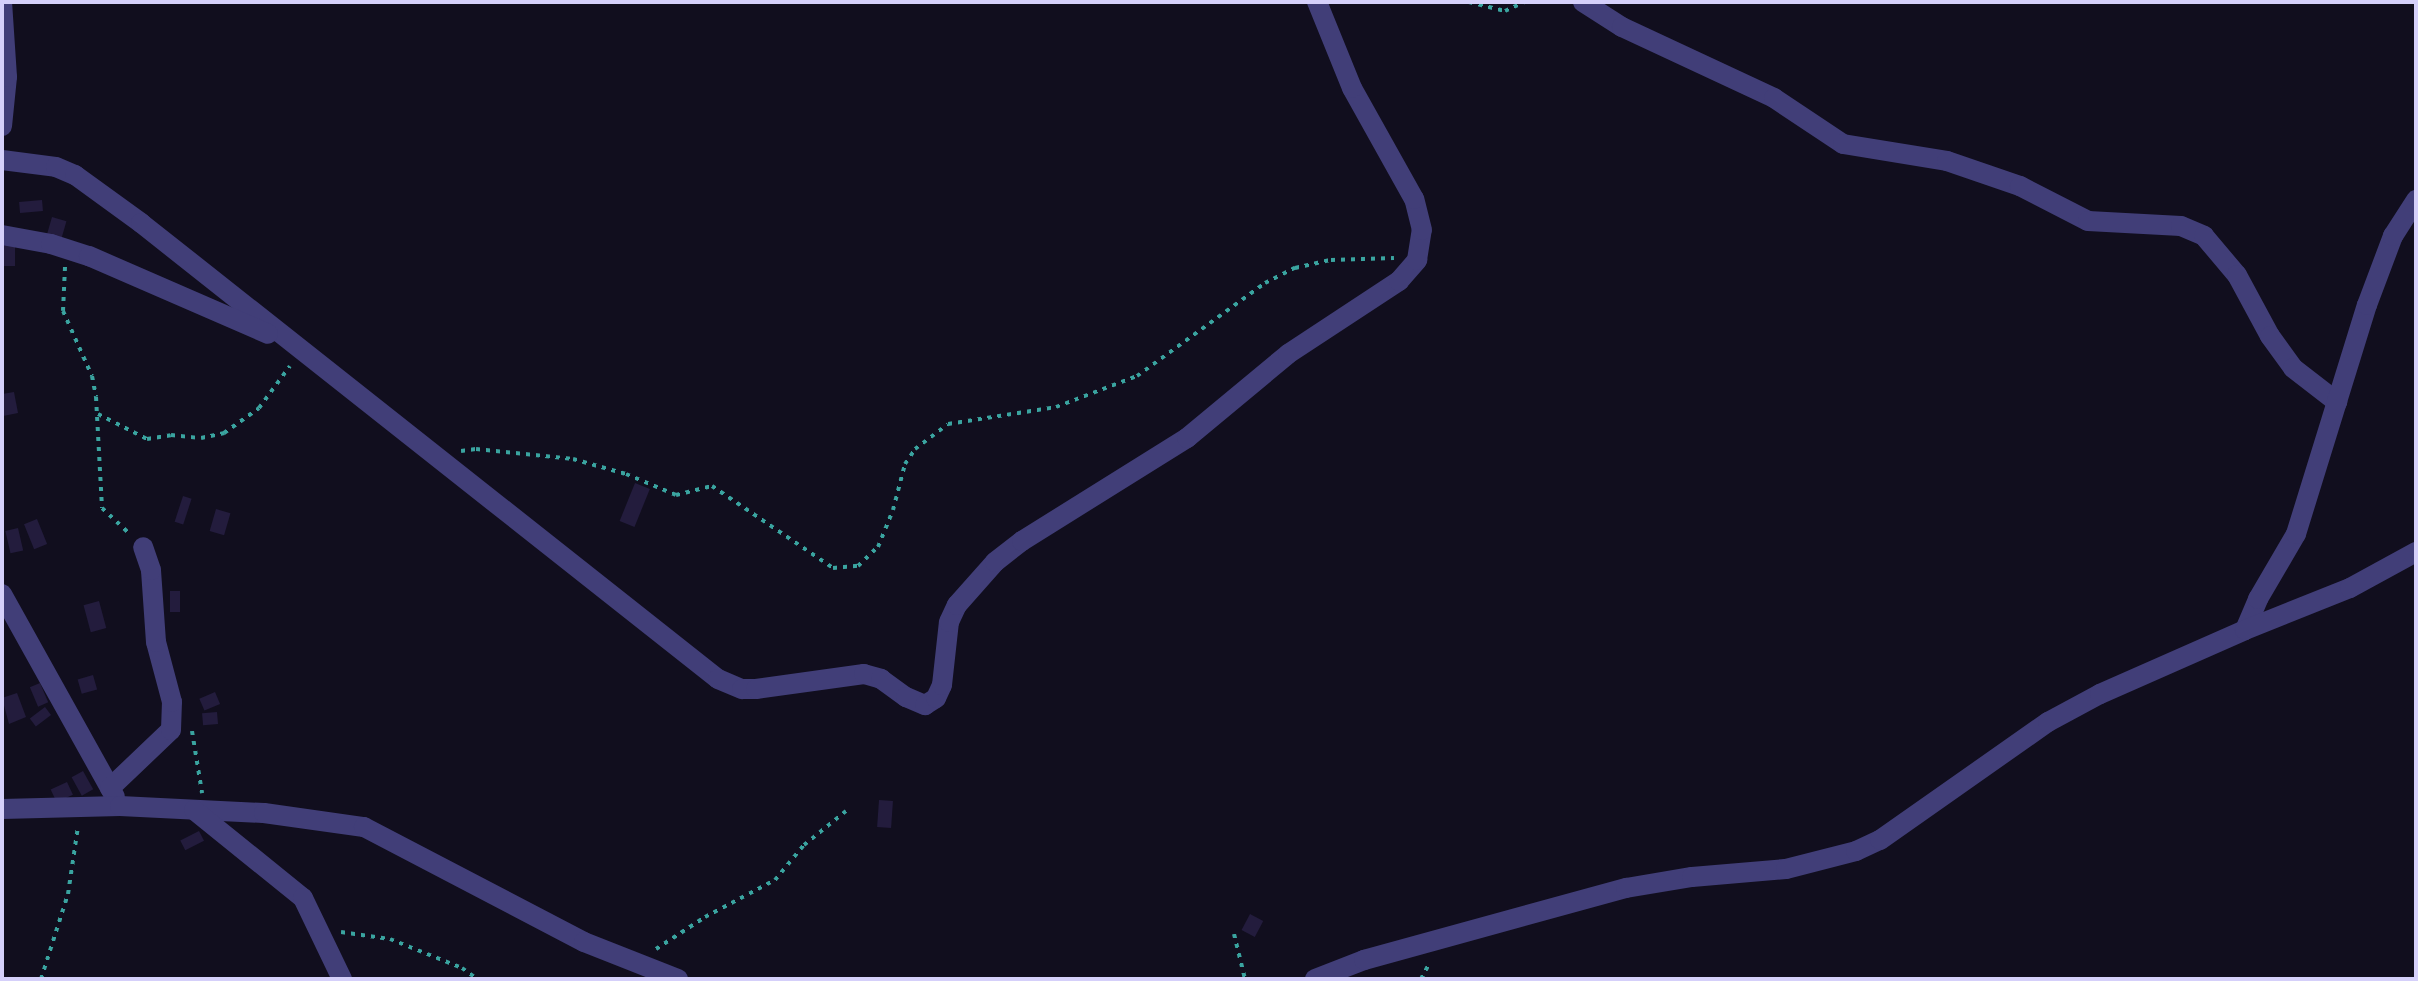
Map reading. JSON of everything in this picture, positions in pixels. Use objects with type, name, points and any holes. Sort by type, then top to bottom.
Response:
[{"type":"street","points":[[2,2],[7,77],[2,126]]},
{"type":"street","points":[[2,160],[34,161],[75,175],[439,455],[718,679],[742,689],[756,689],[864,674],[881,679],[906,697],[925,705],[936,698],[942,685],[949,622],[957,605],[995,562],[1022,541],[1187,438],[1288,354],[1399,281],[1417,260],[1422,230],[1414,199],[1352,88],[1317,2]]},
{"type":"street","points":[[1583,2],[1622,27],[1774,98],[1843,144],[1947,161],[2020,186],[2088,221],[2181,226],[2204,236],[2237,275],[2270,336],[2293,368],[2337,402]]},
{"type":"street","points":[[2245,630],[2258,599],[2296,534],[2393,236],[2416,200]]},
{"type":"street","points":[[2,235],[68,248],[295,347]]},
{"type":"street","points":[[115,797],[166,738],[173,717],[156,642],[151,570],[143,547]]},
{"type":"street","points":[[1315,979],[1364,960],[1626,888],[1692,877],[1786,869],[1856,851],[1880,840],[2048,722],[2100,694],[2350,588],[2416,552]]},
{"type":"street","points":[[2,594],[115,797]]},
{"type":"street","points":[[2,809],[82,808],[115,797],[201,810],[364,827],[584,942],[678,979]]},
{"type":"street","points":[[201,810],[303,898],[342,979]]},
{"type":"path","points":[[1469,2],[1505,11],[1524,2]]},
{"type":"path","points":[[68,248],[63,311],[92,376],[98,414],[102,508],[143,547]]},
{"type":"path","points":[[439,455],[476,449],[573,459],[626,474],[676,495],[712,486],[833,568],[858,566],[878,547],[893,510],[905,464],[915,449],[948,424],[1056,407],[1137,376],[1265,283],[1295,268],[1353,258],[1417,260]]},
{"type":"path","points":[[98,414],[147,439],[164,435],[201,438],[224,433],[259,408],[295,347]]},
{"type":"path","points":[[173,717],[190,724],[201,810]]},
{"type":"path","points":[[41,979],[68,894],[82,808]]},
{"type":"path","points":[[637,963],[705,917],[775,880],[804,845],[846,811]]},
{"type":"path","points":[[318,930],[390,939],[462,968],[477,979]]},
{"type":"path","points":[[1234,934],[1245,979]]},
{"type":"building","points":[[42,200],[43,211],[20,213],[19,202]]},
{"type":"building","points":[[52,217],[66,221],[60,243],[46,239]]},
{"type":"building","points":[[2,245],[15,245],[15,266],[2,266]]},
{"type":"building","points":[[14,392],[18,413],[3,416],[2,394]]},
{"type":"building","points":[[635,483],[650,489],[634,527],[620,521]]},
{"type":"building","points":[[183,496],[192,499],[183,524],[175,522]]},
{"type":"building","points":[[216,509],[230,513],[224,535],[210,531]]},
{"type":"building","points":[[37,519],[47,544],[34,549],[24,524]]},
{"type":"building","points":[[18,528],[23,550],[11,553],[5,531]]},
{"type":"building","points":[[170,591],[180,591],[180,612],[170,612]]},
{"type":"building","points":[[99,601],[106,628],[91,632],[84,605]]},
{"type":"building","points":[[93,675],[97,689],[82,694],[78,679]]},
{"type":"building","points":[[40,683],[48,702],[38,707],[30,687]]},
{"type":"building","points":[[215,692],[220,704],[204,711],[199,699]]},
{"type":"building","points":[[17,693],[26,717],[9,724],[2,698]]},
{"type":"building","points":[[45,707],[51,715],[36,726],[30,718]]},
{"type":"building","points":[[217,712],[218,724],[203,725],[202,713]]},
{"type":"building","points":[[83,771],[93,789],[82,796],[72,777]]},
{"type":"building","points":[[67,782],[73,795],[57,802],[51,790]]},
{"type":"building","points":[[879,800],[893,801],[891,828],[877,827]]},
{"type":"building","points":[[199,831],[204,841],[185,850],[180,841]]},
{"type":"building","points":[[1250,914],[1263,921],[1255,937],[1242,930]]}]
